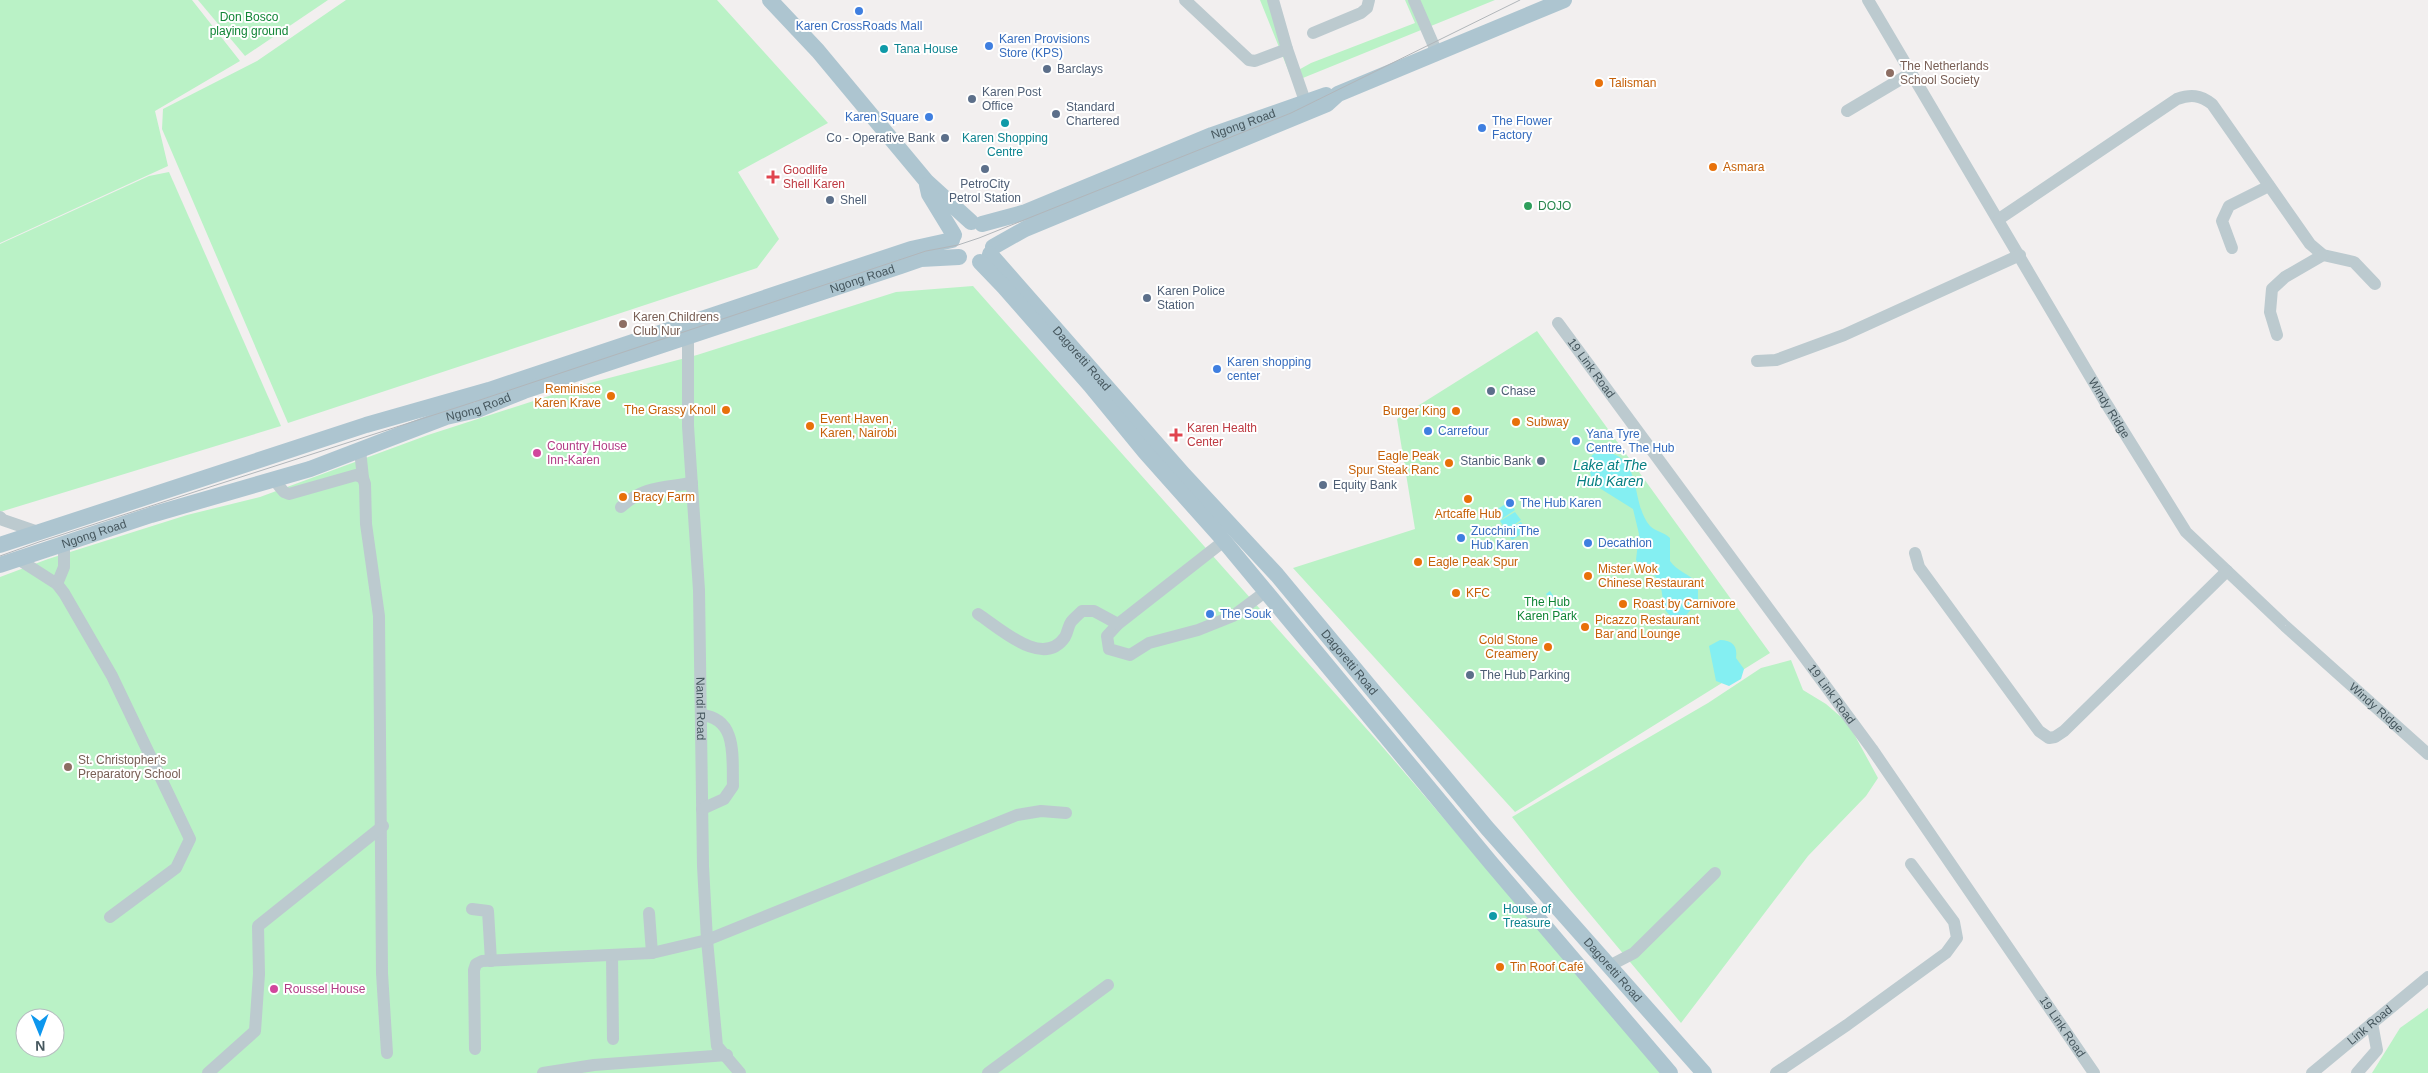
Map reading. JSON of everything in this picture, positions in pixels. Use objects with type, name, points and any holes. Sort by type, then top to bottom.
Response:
[{"type":"main road","points":[[770,0],[818,51],[927,182],[992,234],[988,254],[966,262],[958,257],[953,248],[953,237],[929,194],[927,182]]},
{"type":"main road","name":"Ngong Road","points":[[977,223],[1026,212],[1215,142],[1327,104],[1338,94],[1564,0]]},
{"type":"main road","name":"Ngong Road","points":[[988,254],[1025,229],[1215,142],[1306,101],[1330,94],[1338,94]]},
{"type":"main road","points":[[953,237],[962,225],[977,223]]},
{"type":"main road","name":"Ngong Road","points":[[0,545],[110,507],[366,425],[442,404],[911,249],[953,237]]},
{"type":"main road","name":"Dagoretti Road","points":[[988,254],[1078,371],[1145,452],[1224,541],[1491,864],[1670,1073]]},
{"type":"main road","name":"Dagoretti Road","points":[[988,254],[1184,475],[1277,575],[1418,746],[1704,1073]]},
{"type":"main road","name":"Ngong Road","points":[[0,565],[151,515],[274,480],[446,417],[477,410],[524,391],[921,259],[958,257]]},
{"type":"street","points":[[1185,0],[1249,60],[1255,61],[1287,49]]},
{"type":"street","points":[[1273,0],[1287,49],[1306,101]]},
{"type":"street","points":[[1312,32],[1361,13],[1367,8],[1369,0]]},
{"type":"street","points":[[1414,0],[1437,53]]},
{"type":"street","name":"Windy Ridge","points":[[1868,0],[1999,219],[2104,400],[2186,532],[2428,754]]},
{"type":"street","points":[[1847,111],[1910,73]]},
{"type":"street","points":[[1999,219],[2186,96],[2198,96],[2212,104],[2310,244],[2323,255],[2354,262],[2375,284]]},
{"type":"street","points":[[2232,248],[2222,221],[2229,206],[2269,186]]},
{"type":"street","points":[[1757,361],[1776,360],[1828,342],[2020,255]]},
{"type":"street","points":[[2277,335],[2270,312],[2272,289],[2285,277],[2323,255]]},
{"type":"street","name":"19 Link Road","points":[[1558,323],[1872,749],[2094,1073]]},
{"type":"street","name":"Nandi Road","points":[[688,337],[688,426],[699,590],[702,809],[708,940],[717,1046],[727,1055],[740,1073]]},
{"type":"street","points":[[360,450],[366,524],[380,616],[383,826],[382,973],[387,1053]]},
{"type":"street","points":[[274,480],[284,492],[289,494],[349,476],[356,475],[363,478]]},
{"type":"street","points":[[621,507],[632,497],[647,489],[692,483]]},
{"type":"street","points":[[1,519],[38,532]]},
{"type":"street","points":[[1224,541],[1118,624],[1107,636],[1109,649],[1130,655],[1149,643],[1198,630],[1233,616],[1265,592]]},
{"type":"street","points":[[57,584],[64,567],[64,545]]},
{"type":"street","points":[[1915,553],[1919,567],[2038,731],[2049,738],[2064,731],[2227,571]]},
{"type":"street","points":[[18,560],[57,584],[112,676],[190,839],[176,868],[110,917]]},
{"type":"street","points":[[978,614],[1030,648],[1041,650],[1052,649],[1066,636],[1071,622],[1082,611],[1094,611],[1118,624]]},
{"type":"street","points":[[701,715],[712,716],[724,724],[729,732],[733,786],[724,799],[702,809]]},
{"type":"street","points":[[475,1049],[474,970],[476,964],[491,961],[652,953],[708,940],[1017,815],[1042,811],[1066,813]]},
{"type":"street","points":[[208,1073],[255,1032],[259,974],[258,926],[383,826]]},
{"type":"street","points":[[1776,1073],[1847,1025],[1946,953],[1957,938],[1954,922],[1911,864]]},
{"type":"street","points":[[1609,966],[1634,953],[1715,873]]},
{"type":"street","points":[[472,909],[488,911],[491,961]]},
{"type":"street","points":[[649,913],[652,953]]},
{"type":"street","points":[[612,955],[613,1039]]},
{"type":"street","name":"Link Road","points":[[2312,1073],[2428,977]]},
{"type":"street","points":[[988,1073],[1108,985]]},
{"type":"street","points":[[2357,1073],[2377,1050],[2372,1024]]},
{"type":"street","points":[[543,1073],[608,1064],[727,1055]]},
{"type":"green space","points":[[0,0],[192,0],[240,61],[155,111],[168,166],[0,243]]},
{"type":"green space","name":"Don Bosco playing ground","points":[[198,0],[328,0],[245,56]]},
{"type":"green space","points":[[346,0],[717,0],[828,123],[738,172],[779,239],[757,268],[288,423],[162,129],[163,109],[257,61]]},
{"type":"green space","points":[[1260,0],[1268,0],[1293,73],[1311,63],[1415,23],[1405,0],[1495,0],[1293,82]]},
{"type":"green space","points":[[169,172],[281,426],[0,512],[0,244],[149,176]]},
{"type":"green space","points":[[973,286],[1380,744],[1662,1073],[0,1073],[0,577],[48,559],[187,515],[260,497],[428,435],[586,384],[697,355],[896,292]]},
{"type":"green space","name":"The Hub Karen Park","points":[[1537,331],[1770,653],[1515,812],[1293,568],[1415,529],[1397,419]]},
{"type":"green space","points":[[1791,660],[1803,690],[1826,704],[1848,723],[1878,778],[1866,796],[1808,856],[1681,1023],[1512,817],[1708,703],[1761,668]]},
{"type":"green space","points":[[2428,1008],[2428,1073],[2372,1073],[2400,1028]]},
{"type":"water","name":"Lake at The Hub Karen","points":[[1598,452],[1613,454],[1623,460],[1630,469],[1644,516],[1650,526],[1670,538],[1670,561],[1698,583],[1698,601],[1684,618],[1668,614],[1663,602],[1659,581],[1636,560],[1639,534],[1633,509],[1593,484],[1589,468],[1592,455]]},
{"type":"water","points":[[1509,502],[1515,510],[1500,520],[1494,511]]},
{"type":"water","points":[[1515,512],[1521,520],[1506,530],[1500,521]]},
{"type":"water","points":[[1521,522],[1527,530],[1512,540],[1506,531]]},
{"type":"water","points":[[1550,591],[1568,619],[1564,622],[1546,594]]},
{"type":"water","points":[[1720,640],[1733,644],[1736,650],[1736,658],[1744,669],[1741,679],[1729,686],[1716,681],[1709,646]]},
{"type":"tram line","points":[[0,556],[474,402],[926,251],[958,245],[979,238],[1291,113],[1520,0]]},
{"type":"place","name":"Karen CrossRoads Mall","points":[[859,11]]},
{"type":"place","name":"Karen Provisions Store (KPS)","points":[[989,46]]},
{"type":"place","name":"Tana House","points":[[884,49]]},
{"type":"place","name":"Barclays","points":[[1047,69]]},
{"type":"place","name":"The Netherlands School Society","points":[[1890,73]]},
{"type":"place","name":"Talisman","points":[[1599,83]]},
{"type":"place","name":"Karen Post Office","points":[[972,99]]},
{"type":"place","name":"Standard Chartered","points":[[1056,114]]},
{"type":"place","name":"Karen Square","points":[[929,117]]},
{"type":"place","name":"Karen Shopping Centre","points":[[1005,123]]},
{"type":"place","name":"The Flower Factory","points":[[1482,128]]},
{"type":"place","name":"Co - Operative Bank","points":[[945,138]]},
{"type":"place","name":"Asmara","points":[[1713,167]]},
{"type":"place","name":"PetroCity Petrol Station","points":[[985,169]]},
{"type":"place","name":"Goodlife Shell Karen","points":[[773,177]]},
{"type":"place","name":"Shell","points":[[830,200]]},
{"type":"place","name":"DOJO","points":[[1528,206]]},
{"type":"place","name":"Karen Police Station","points":[[1147,298]]},
{"type":"place","name":"Karen Childrens Club Nur","points":[[623,324]]},
{"type":"place","name":"Karen shopping center","points":[[1217,369]]},
{"type":"place","name":"Chase","points":[[1491,391]]},
{"type":"place","name":"Reminisce Karen Krave","points":[[611,396]]},
{"type":"place","name":"The Grassy Knoll","points":[[726,410]]},
{"type":"place","name":"Burger King","points":[[1456,411]]},
{"type":"place","name":"Subway","points":[[1516,422]]},
{"type":"place","name":"Event Haven, Karen, Nairobi","points":[[810,426]]},
{"type":"place","name":"Carrefour","points":[[1428,431]]},
{"type":"place","name":"Karen Health Center","points":[[1176,435]]},
{"type":"place","name":"Yana Tyre Centre, The Hub","points":[[1576,441]]},
{"type":"place","name":"Country House Inn-Karen","points":[[537,453]]},
{"type":"place","name":"Stanbic Bank","points":[[1541,461]]},
{"type":"place","name":"Eagle Peak Spur Steak Ranc","points":[[1449,463]]},
{"type":"place","name":"Equity Bank","points":[[1323,485]]},
{"type":"place","name":"Bracy Farm","points":[[623,497]]},
{"type":"place","name":"Artcaffe Hub","points":[[1468,499]]},
{"type":"place","name":"The Hub Karen","points":[[1510,503]]},
{"type":"place","name":"Zucchini The Hub Karen","points":[[1461,538]]},
{"type":"place","name":"Decathlon","points":[[1588,543]]},
{"type":"place","name":"Eagle Peak Spur","points":[[1418,562]]},
{"type":"place","name":"Mister Wok Chinese Restaurant","points":[[1588,576]]},
{"type":"place","name":"KFC","points":[[1456,593]]},
{"type":"place","name":"Roast by Carnivore","points":[[1623,604]]},
{"type":"place","name":"The Souk","points":[[1210,614]]},
{"type":"place","name":"Picazzo Restaurant Bar and Lounge","points":[[1585,627]]},
{"type":"place","name":"Cold Stone Creamery","points":[[1548,647]]},
{"type":"place","name":"The Hub Parking","points":[[1470,675]]},
{"type":"place","name":"St. Christopher's Preparatory School","points":[[68,767]]},
{"type":"place","name":"House of Treasure","points":[[1493,916]]},
{"type":"place","name":"Tin Roof Café","points":[[1500,967]]},
{"type":"place","name":"Roussel House","points":[[274,989]]}]
